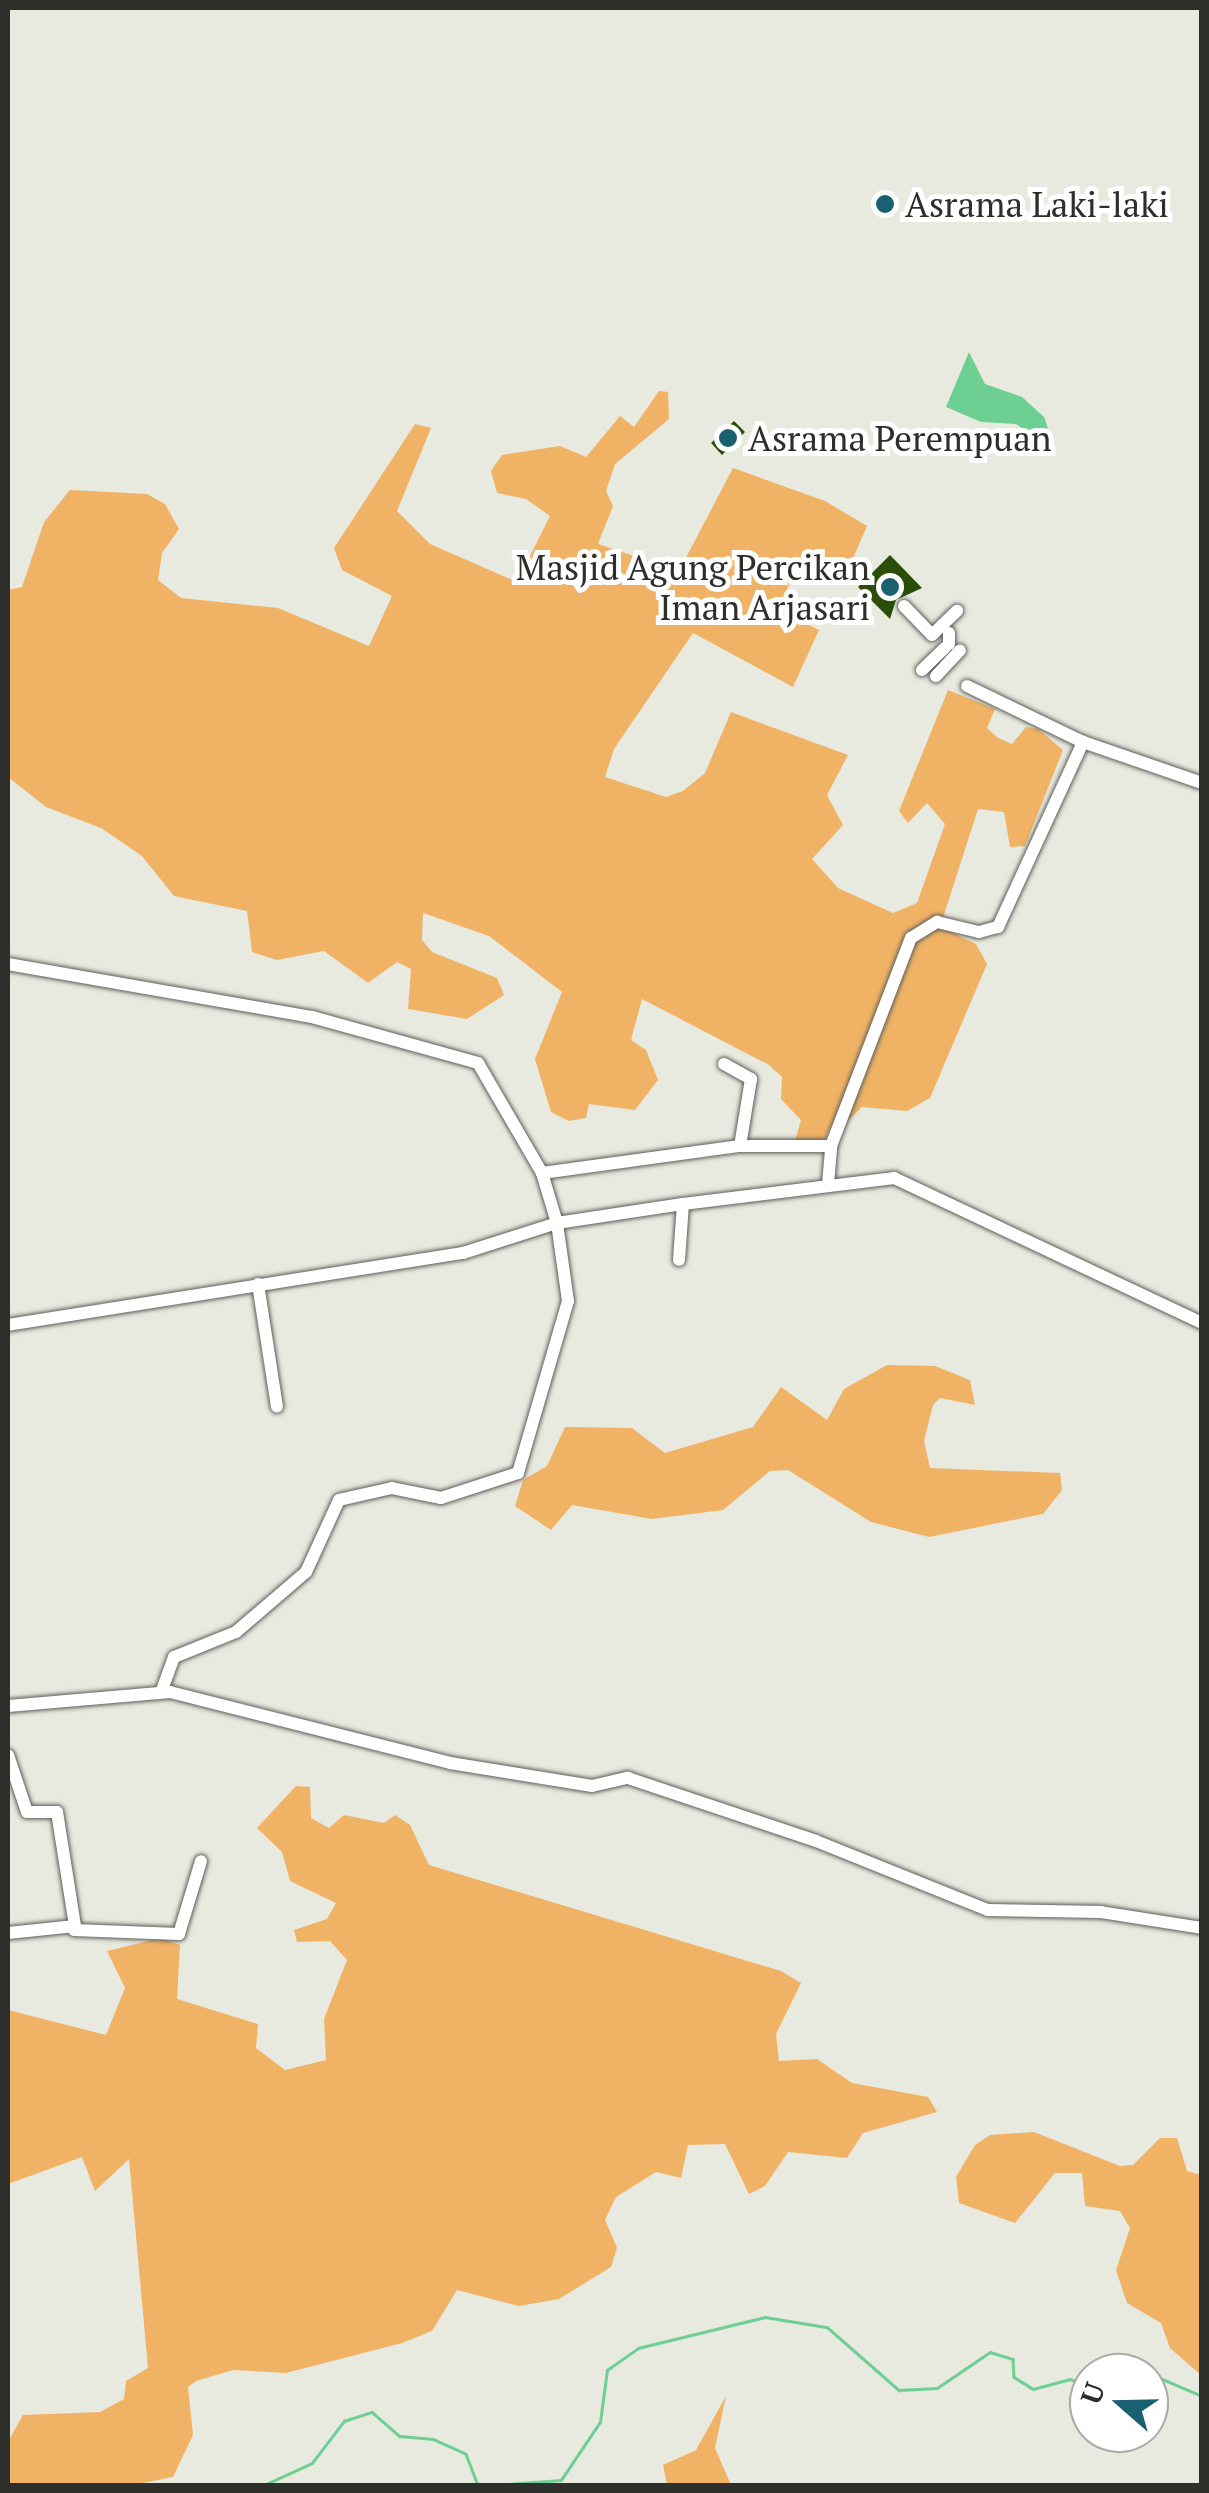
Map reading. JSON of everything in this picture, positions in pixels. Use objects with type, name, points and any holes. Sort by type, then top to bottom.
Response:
[{"type":"street","points":[[904,606],[931,634],[942,656],[957,611]]},
{"type":"street","points":[[968,686],[1083,742],[1202,783]]},
{"type":"street","points":[[828,1184],[831,1146],[911,938],[938,922],[990,933],[998,927],[1083,742]]},
{"type":"street","points":[[8,964],[312,1017],[466,1058],[495,1081],[542,1173],[556,1224],[568,1301],[518,1474],[441,1498],[392,1488],[339,1500],[310,1568],[236,1632],[174,1657],[161,1692]]},
{"type":"street","points":[[724,1064],[751,1079],[740,1146]]},
{"type":"street","points":[[542,1173],[740,1146],[831,1146]]},
{"type":"street","points":[[8,1325],[463,1253],[556,1224],[894,1178],[1202,1322]]},
{"type":"street","points":[[679,1260],[683,1204]]},
{"type":"street","points":[[258,1284],[277,1407]]},
{"type":"street","points":[[8,1706],[161,1692],[450,1763],[592,1786],[628,1778],[816,1841],[988,1910],[1101,1912],[1202,1928]]},
{"type":"street","points":[[8,1754],[26,1810],[57,1812],[74,1930]]},
{"type":"street","points":[[8,1933],[74,1930],[178,1934],[201,1861]]},
{"type":"shaded area","points":[[969,352],[985,384],[1022,397],[1044,417],[1051,437],[1038,439],[1016,424],[981,422],[946,407]]},
{"type":"shaded area","points":[[659,391],[668,392],[669,419],[615,464],[606,491],[613,506],[598,544],[679,571],[733,468],[825,501],[867,526],[842,584],[796,566],[779,610],[819,630],[793,687],[693,633],[614,749],[605,777],[666,797],[683,791],[705,773],[731,712],[848,755],[827,795],[843,825],[812,859],[838,888],[893,913],[917,903],[945,824],[927,803],[908,823],[899,811],[948,690],[995,709],[987,728],[998,738],[1012,744],[1026,727],[1038,729],[1063,750],[1025,846],[1010,847],[1004,812],[978,809],[940,927],[976,944],[987,964],[930,1098],[907,1111],[862,1107],[847,1122],[835,1120],[823,1142],[795,1141],[801,1120],[781,1099],[782,1077],[769,1065],[642,999],[631,1040],[646,1050],[658,1080],[635,1110],[589,1104],[586,1118],[569,1121],[551,1112],[535,1059],[562,992],[489,936],[423,913],[422,940],[432,952],[497,978],[504,995],[467,1019],[408,1009],[411,969],[397,962],[368,983],[324,951],[277,960],[252,952],[247,911],[174,896],[142,856],[101,828],[46,807],[8,777],[8,590],[22,587],[44,522],[70,490],[147,494],[165,504],[179,529],[162,553],[158,580],[181,598],[278,608],[369,646],[392,596],[342,570],[334,548],[415,424],[431,428],[397,511],[430,544],[517,582],[550,516],[526,499],[497,493],[491,471],[502,455],[560,446],[586,457],[620,416],[634,427]]},
{"type":"shaded area","points":[[887,1365],[935,1366],[970,1380],[975,1405],[940,1398],[933,1405],[924,1441],[930,1468],[1060,1473],[1062,1490],[1043,1514],[929,1537],[871,1522],[788,1470],[770,1471],[723,1510],[652,1519],[572,1505],[551,1530],[515,1506],[523,1480],[547,1466],[565,1427],[632,1428],[665,1453],[753,1427],[781,1387],[827,1420],[844,1389]]},
{"type":"shaded area","points":[[296,1786],[310,1787],[311,1818],[329,1828],[344,1815],[384,1823],[395,1815],[410,1825],[429,1865],[781,1971],[801,1983],[776,2034],[779,2061],[817,2059],[852,2083],[928,2097],[937,2112],[863,2133],[847,2158],[788,2152],[765,2186],[749,2194],[725,2144],[688,2145],[681,2178],[656,2172],[616,2197],[605,2220],[617,2248],[611,2267],[559,2299],[519,2306],[457,2290],[432,2331],[402,2343],[286,2373],[233,2370],[196,2381],[188,2387],[193,2435],[173,2477],[133,2485],[8,2485],[10,2438],[23,2415],[100,2412],[124,2399],[126,2381],[148,2368],[129,2159],[95,2191],[82,2157],[8,2184],[8,2010],[106,2035],[125,1988],[107,1951],[161,1938],[180,1945],[177,1999],[258,2024],[256,2048],[285,2070],[326,2060],[324,2019],[347,1960],[330,1941],[297,1942],[294,1930],[327,1919],[336,1903],[290,1881],[282,1852],[257,1828]]},
{"type":"shaded area","points":[[1034,2132],[1120,2166],[1133,2165],[1160,2138],[1177,2138],[1187,2171],[1201,2175],[1201,2375],[1170,2348],[1161,2323],[1127,2303],[1116,2270],[1130,2228],[1120,2211],[1085,2206],[1082,2173],[1055,2173],[1015,2223],[959,2203],[956,2177],[975,2145],[990,2135]]},
{"type":"shaded area","points":[[726,2396],[715,2448],[731,2485],[667,2485],[663,2465],[696,2450]]},
{"type":"building","name":"Asrama Perempuan","points":[[734,421],[745,432],[722,455],[711,443]]},
{"type":"building","name":"Masjid Agung Percikan Iman Arjasari","points":[[890,555],[922,588],[896,600],[890,619],[858,587]]},
{"type":"waterway","points":[[483,2486],[561,2480],[600,2422],[607,2370],[638,2348],[765,2317],[827,2327],[899,2390],[937,2388],[990,2352],[1013,2359],[1014,2377],[1033,2389],[1069,2379]]},
{"type":"waterway","points":[[1169,2382],[1202,2396]]},
{"type":"waterway","points":[[262,2486],[312,2463],[344,2421],[372,2412],[400,2436],[433,2439],[466,2454],[478,2486]]},
{"type":"place","name":"Asrama Laki-laki","points":[[885,204]]},
{"type":"place","name":"Asrama Perempuan","points":[[728,438]]},
{"type":"place","name":"Masjid Agung Percikan Iman Arjasari","points":[[890,587]]}]
